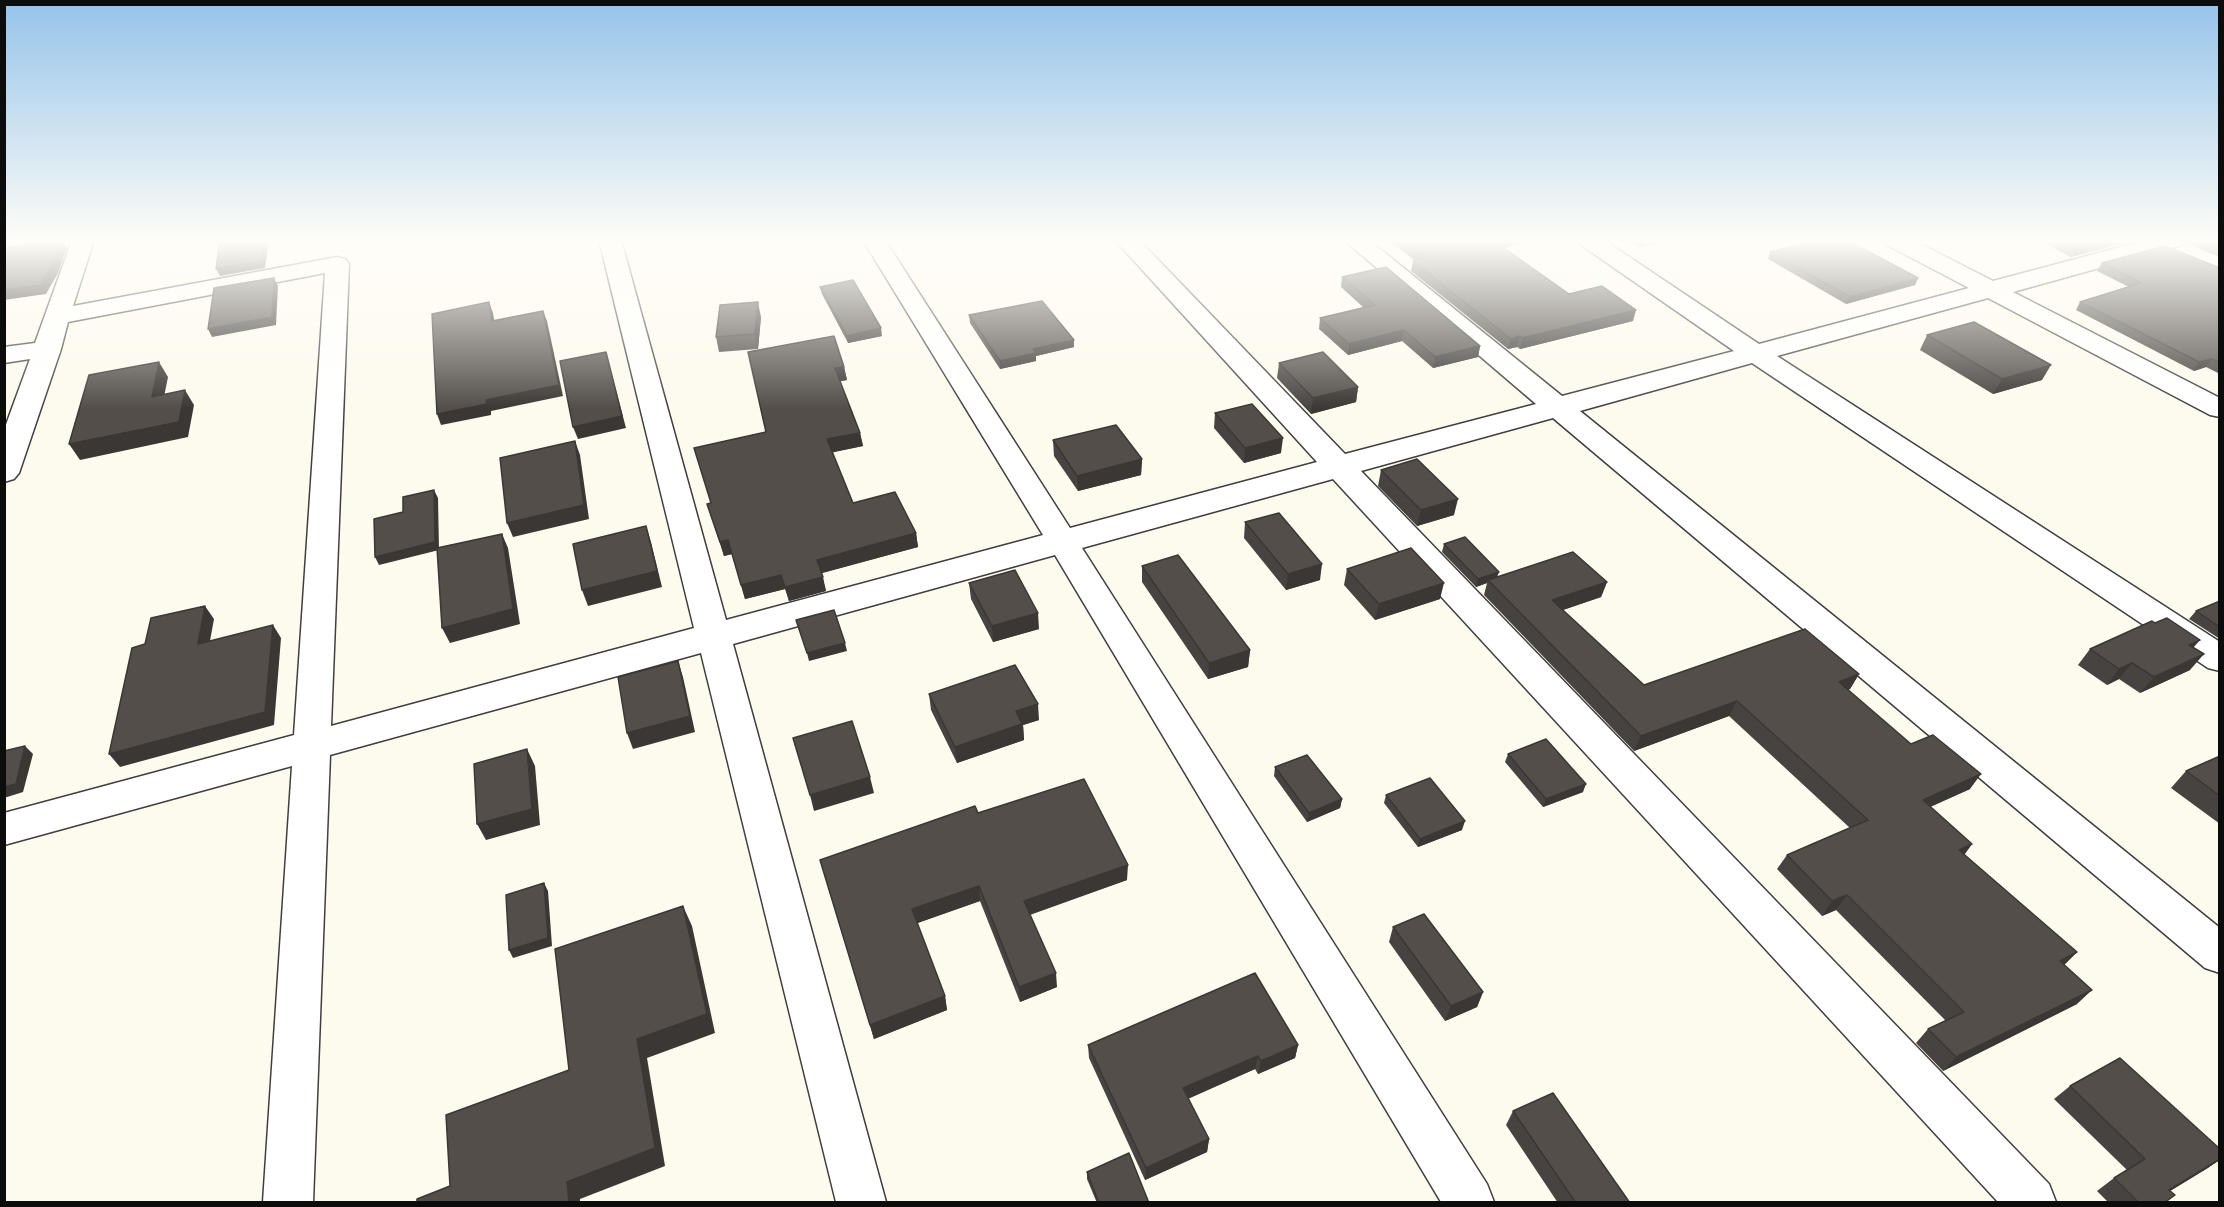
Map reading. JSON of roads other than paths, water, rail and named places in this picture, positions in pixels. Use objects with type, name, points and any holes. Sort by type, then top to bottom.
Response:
[{"type":"street","points":[[4,472],[65,296]]},
{"type":"street","points":[[59,316],[164,296]]},
{"type":"street","points":[[288,1203],[335,296]]},
{"type":"street","points":[[625,296],[861,1203]]},
{"type":"street","points":[[909,296],[1469,1203]]},
{"type":"street","points":[[1179,296],[2031,1203]]},
{"type":"street","points":[[1422,296],[2220,954]]},
{"type":"street","points":[[1672,296],[2220,659]]},
{"type":"street","points":[[4,829],[1968,296]]},
{"type":"street","points":[[2003,296],[2220,409]]},
{"type":"street","points":[[4,355],[48,349]]}]
